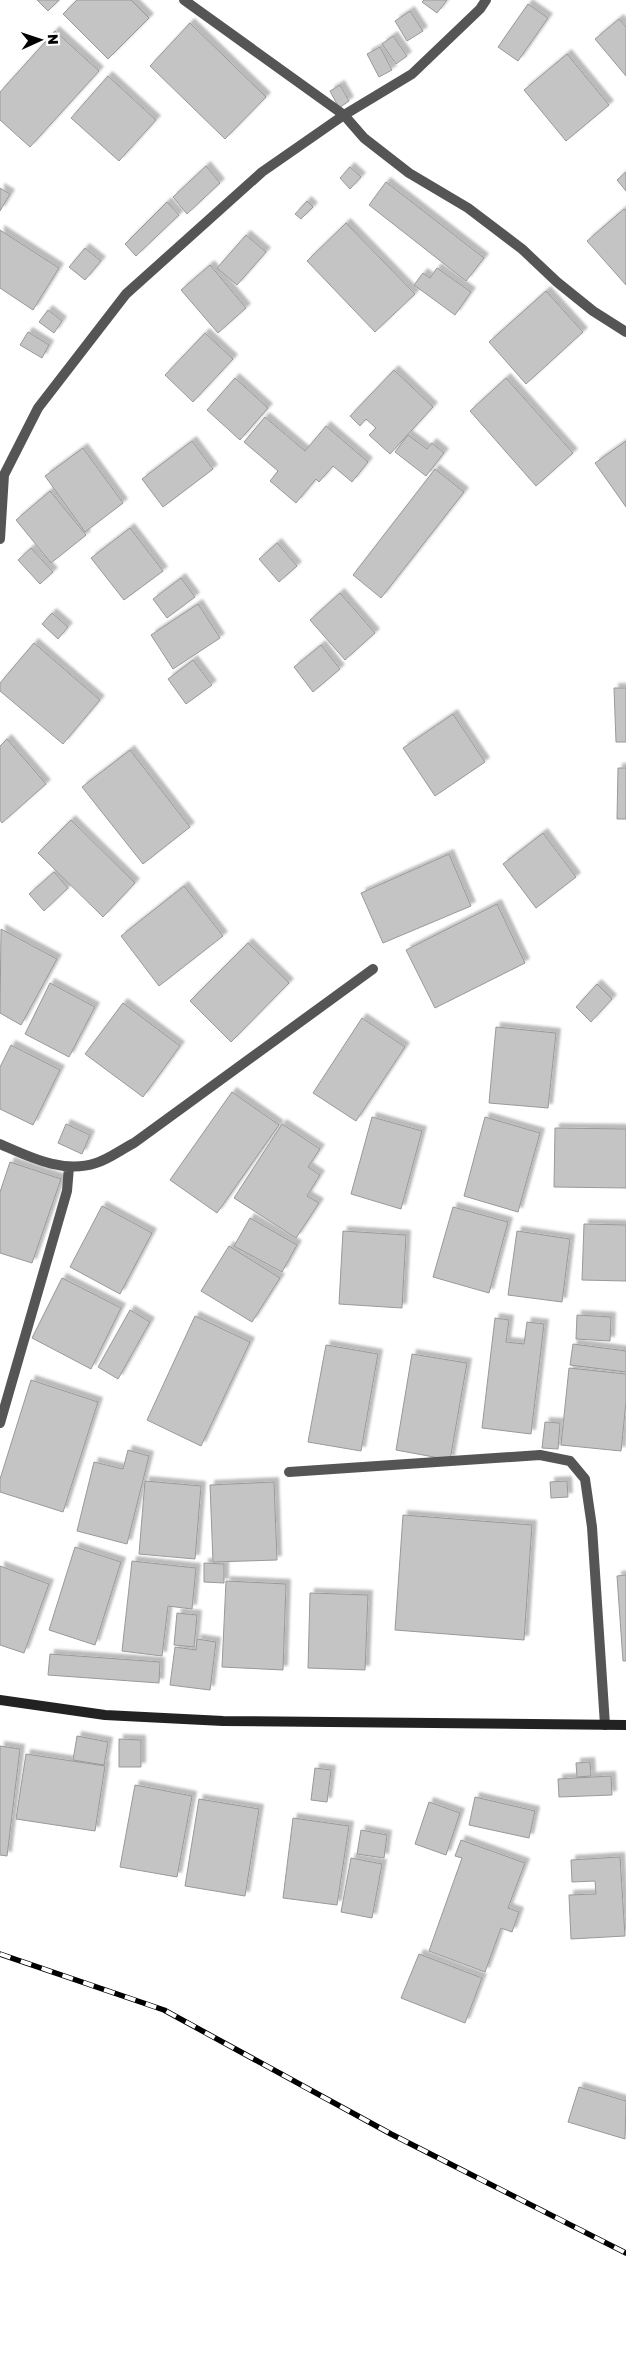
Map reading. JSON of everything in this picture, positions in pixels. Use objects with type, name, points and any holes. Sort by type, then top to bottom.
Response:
[{"type":"main road","points":[[0,1700],[105,1715],[223,1721],[626,1725]]},
{"type":"street","points":[[184,0],[344,115],[364,138],[409,173],[468,208],[522,249],[586,305],[626,332]]},
{"type":"street","points":[[0,539],[4,475],[38,408],[126,294],[262,172],[344,115],[412,74],[480,9],[486,0]]},
{"type":"street","points":[[0,1144],[42,1162],[69,1167],[96,1163],[134,1143],[373,969]]},
{"type":"street","points":[[0,1423],[67,1191],[69,1167]]},
{"type":"street","points":[[289,1472],[540,1455],[570,1461],[585,1479],[592,1527],[605,1725]]},
{"type":"building","points":[[37,0],[59,0],[48,11]]},
{"type":"building","points":[[77,0],[131,0],[149,18],[108,59],[63,14]]},
{"type":"building","points":[[424,0],[447,0],[437,13],[422,2]]},
{"type":"building","points":[[528,4],[548,18],[518,61],[498,47]]},
{"type":"building","points":[[410,11],[423,31],[407,41],[395,21]]},
{"type":"building","points":[[619,19],[626,27],[626,76],[595,39]]},
{"type":"building","points":[[190,23],[266,97],[225,139],[150,66]]},
{"type":"building","points":[[55,31],[99,71],[30,147],[0,120],[0,92]]},
{"type":"building","points":[[393,36],[407,56],[396,64],[382,44]]},
{"type":"building","points":[[380,47],[392,70],[379,77],[367,54]]},
{"type":"building","points":[[567,54],[609,105],[566,141],[524,90]]},
{"type":"building","points":[[108,76],[156,120],[119,161],[71,118]]},
{"type":"building","points":[[340,85],[349,101],[339,108],[330,91]]},
{"type":"building","points":[[206,166],[220,183],[187,214],[173,197]]},
{"type":"building","points":[[350,167],[361,177],[350,189],[340,178]]},
{"type":"building","points":[[626,172],[626,191],[617,180]]},
{"type":"building","points":[[386,182],[484,258],[466,281],[369,205]]},
{"type":"building","points":[[0,188],[10,194],[0,211]]},
{"type":"building","points":[[307,201],[313,207],[301,219],[295,214]]},
{"type":"building","points":[[167,202],[179,215],[136,256],[125,244]]},
{"type":"building","points":[[624,209],[626,211],[626,285],[587,241]]},
{"type":"building","points":[[346,223],[415,294],[375,332],[307,261]]},
{"type":"building","points":[[0,230],[59,268],[33,310],[0,288]]},
{"type":"building","points":[[246,235],[266,252],[237,285],[217,268]]},
{"type":"building","points":[[85,248],[101,261],[85,280],[69,267]]},
{"type":"building","points":[[210,265],[246,308],[218,333],[181,290]]},
{"type":"building","points":[[437,268],[471,292],[455,315],[414,285],[423,273],[430,278]]},
{"type":"building","points":[[546,291],[583,332],[526,384],[489,342]]},
{"type":"building","points":[[48,310],[62,321],[54,333],[39,322]]},
{"type":"building","points":[[28,332],[49,345],[42,358],[20,345]]},
{"type":"building","points":[[205,333],[233,359],[193,402],[165,375]]},
{"type":"building","points":[[394,370],[433,407],[390,454],[369,435],[376,428],[366,419],[360,426],[350,416]]},
{"type":"building","points":[[235,378],[268,408],[240,440],[207,410]]},
{"type":"building","points":[[506,378],[573,453],[536,486],[470,411]]},
{"type":"building","points":[[265,417],[305,451],[326,426],[368,462],[352,482],[333,466],[319,482],[316,479],[296,503],[270,481],[278,471],[244,442]]},
{"type":"building","points":[[408,435],[427,449],[432,443],[444,453],[426,476],[395,452]]},
{"type":"building","points":[[192,441],[213,469],[163,507],[142,479]]},
{"type":"building","points":[[626,441],[626,507],[595,463]]},
{"type":"building","points":[[83,448],[123,503],[85,532],[45,476]]},
{"type":"building","points":[[435,469],[464,492],[381,598],[353,575]]},
{"type":"building","points":[[50,491],[86,535],[51,563],[16,520]]},
{"type":"building","points":[[130,528],[163,571],[124,600],[91,558]]},
{"type":"building","points":[[277,543],[297,566],[279,582],[259,559]]},
{"type":"building","points":[[31,548],[53,572],[40,584],[18,560]]},
{"type":"building","points":[[181,578],[195,597],[167,618],[153,599]]},
{"type":"building","points":[[340,593],[375,633],[345,660],[310,620]]},
{"type":"building","points":[[198,604],[220,638],[173,669],[151,635]]},
{"type":"building","points":[[52,613],[68,627],[58,639],[42,624]]},
{"type":"building","points":[[34,643],[100,700],[63,744],[0,691],[0,683]]},
{"type":"building","points":[[321,645],[340,669],[313,692],[294,667]]},
{"type":"building","points":[[193,660],[212,685],[186,704],[168,679]]},
{"type":"building","points":[[614,688],[626,688],[626,742],[616,742]]},
{"type":"building","points":[[453,714],[485,762],[435,796],[403,748]]},
{"type":"building","points":[[7,739],[46,784],[2,823],[0,820],[0,746]]},
{"type":"building","points":[[130,750],[190,827],[143,864],[82,787]]},
{"type":"building","points":[[618,768],[626,768],[626,819],[617,819]]},
{"type":"building","points":[[71,820],[135,883],[103,917],[38,853]]},
{"type":"building","points":[[543,833],[576,877],[536,908],[503,864]]},
{"type":"building","points":[[449,854],[471,906],[383,943],[361,893]]},
{"type":"building","points":[[54,872],[68,888],[44,911],[29,894]]},
{"type":"building","points":[[184,886],[223,936],[159,986],[121,936]]},
{"type":"building","points":[[497,904],[525,963],[435,1008],[406,950]]},
{"type":"building","points":[[1,929],[57,959],[21,1025],[0,1013]]},
{"type":"building","points":[[248,943],[289,983],[231,1042],[190,1001]]},
{"type":"building","points":[[50,983],[95,1007],[69,1057],[25,1034]]},
{"type":"building","points":[[597,984],[612,999],[591,1022],[576,1007]]},
{"type":"building","points":[[123,1003],[180,1046],[143,1097],[85,1054]]},
{"type":"building","points":[[362,1018],[405,1047],[356,1121],[313,1093]]},
{"type":"building","points":[[496,1027],[556,1033],[548,1108],[489,1103]]},
{"type":"building","points":[[11,1045],[60,1070],[33,1125],[0,1109],[0,1067]]},
{"type":"building","points":[[232,1092],[279,1125],[217,1213],[170,1180]]},
{"type":"building","points":[[372,1117],[422,1131],[401,1209],[351,1194]]},
{"type":"building","points":[[485,1117],[540,1133],[518,1212],[464,1196]]},
{"type":"building","points":[[66,1124],[90,1135],[82,1154],[58,1143]]},
{"type":"building","points":[[282,1124],[320,1149],[308,1167],[320,1175],[307,1196],[319,1203],[296,1238],[234,1198]]},
{"type":"building","points":[[555,1128],[626,1129],[626,1188],[554,1187]]},
{"type":"building","points":[[10,1162],[61,1179],[32,1263],[0,1253],[0,1192]]},
{"type":"building","points":[[102,1206],[152,1233],[120,1294],[70,1267]]},
{"type":"building","points":[[453,1207],[508,1222],[489,1293],[433,1277]]},
{"type":"building","points":[[250,1218],[297,1245],[282,1272],[234,1246]]},
{"type":"building","points":[[584,1224],[626,1225],[626,1281],[582,1280]]},
{"type":"building","points":[[343,1231],[406,1235],[402,1308],[339,1304]]},
{"type":"building","points":[[517,1231],[570,1239],[562,1302],[508,1295]]},
{"type":"building","points":[[229,1246],[280,1278],[252,1322],[201,1291]]},
{"type":"building","points":[[62,1278],[121,1308],[91,1369],[32,1338]]},
{"type":"building","points":[[130,1310],[150,1322],[118,1379],[98,1367]]},
{"type":"building","points":[[577,1315],[611,1317],[610,1341],[576,1339]]},
{"type":"building","points":[[195,1316],[250,1342],[201,1446],[147,1420]]},
{"type":"building","points":[[495,1318],[509,1320],[506,1342],[524,1344],[527,1322],[544,1324],[531,1434],[482,1428]]},
{"type":"building","points":[[573,1344],[626,1351],[626,1372],[570,1365]]},
{"type":"building","points":[[326,1345],[378,1354],[361,1451],[308,1442]]},
{"type":"building","points":[[412,1354],[467,1363],[450,1460],[396,1450]]},
{"type":"building","points":[[569,1368],[626,1374],[626,1402],[621,1451],[561,1445]]},
{"type":"building","points":[[31,1380],[98,1402],[63,1512],[0,1492],[0,1479]]},
{"type":"building","points":[[545,1422],[560,1423],[558,1449],[542,1448]]},
{"type":"building","points":[[128,1450],[149,1456],[127,1544],[77,1531],[94,1462],[123,1469]]},
{"type":"building","points":[[145,1481],[201,1486],[195,1559],[139,1554]]},
{"type":"building","points":[[567,1481],[568,1497],[551,1498],[550,1482]]},
{"type":"building","points":[[274,1482],[277,1560],[213,1562],[210,1485]]},
{"type":"building","points":[[403,1515],[532,1525],[524,1640],[395,1630]]},
{"type":"building","points":[[75,1547],[121,1562],[95,1645],[49,1630]]},
{"type":"building","points":[[132,1561],[196,1568],[192,1609],[168,1606],[162,1656],[122,1651]]},
{"type":"building","points":[[204,1563],[224,1564],[224,1583],[204,1582]]},
{"type":"building","points":[[0,1566],[49,1584],[24,1653],[0,1645]]},
{"type":"building","points":[[626,1575],[626,1661],[623,1661],[617,1576]]},
{"type":"building","points":[[226,1581],[286,1584],[283,1670],[222,1667]]},
{"type":"building","points":[[310,1593],[368,1595],[365,1670],[308,1668]]},
{"type":"building","points":[[177,1613],[197,1615],[194,1647],[174,1645]]},
{"type":"building","points":[[197,1639],[216,1642],[210,1690],[170,1685],[175,1647],[196,1650]]},
{"type":"building","points":[[50,1654],[160,1662],[159,1683],[48,1675]]},
{"type":"building","points":[[77,1736],[108,1742],[104,1765],[73,1760]]},
{"type":"building","points":[[119,1739],[141,1740],[141,1767],[119,1767]]},
{"type":"building","points":[[0,1746],[20,1749],[7,1856],[0,1855]]},
{"type":"building","points":[[26,1754],[105,1766],[95,1831],[16,1819]]},
{"type":"building","points":[[590,1762],[591,1776],[577,1777],[576,1763]]},
{"type":"building","points":[[315,1768],[331,1770],[327,1802],[311,1800]]},
{"type":"building","points":[[611,1776],[612,1795],[559,1797],[558,1779]]},
{"type":"building","points":[[135,1785],[192,1796],[177,1877],[120,1867]]},
{"type":"building","points":[[475,1797],[535,1811],[529,1838],[469,1825]]},
{"type":"building","points":[[199,1799],[259,1809],[245,1896],[185,1886]]},
{"type":"building","points":[[429,1802],[460,1813],[446,1855],[415,1844]]},
{"type":"building","points":[[293,1818],[349,1826],[337,1905],[283,1898]]},
{"type":"building","points":[[361,1830],[387,1835],[384,1858],[357,1854]]},
{"type":"building","points":[[461,1840],[525,1863],[508,1908],[519,1912],[512,1932],[501,1928],[485,1972],[429,1951],[462,1858],[455,1856]]},
{"type":"building","points":[[620,1857],[625,1936],[571,1939],[569,1895],[596,1894],[595,1881],[572,1882],[571,1860]]},
{"type":"building","points":[[351,1858],[382,1864],[372,1918],[341,1912]]},
{"type":"building","points":[[419,1954],[482,1978],[465,2023],[401,1998]]},
{"type":"building","points":[[579,2087],[626,2101],[625,2139],[568,2122]]},
{"type":"railway","points":[[0,1954],[164,2010],[391,2134],[626,2253]]}]
